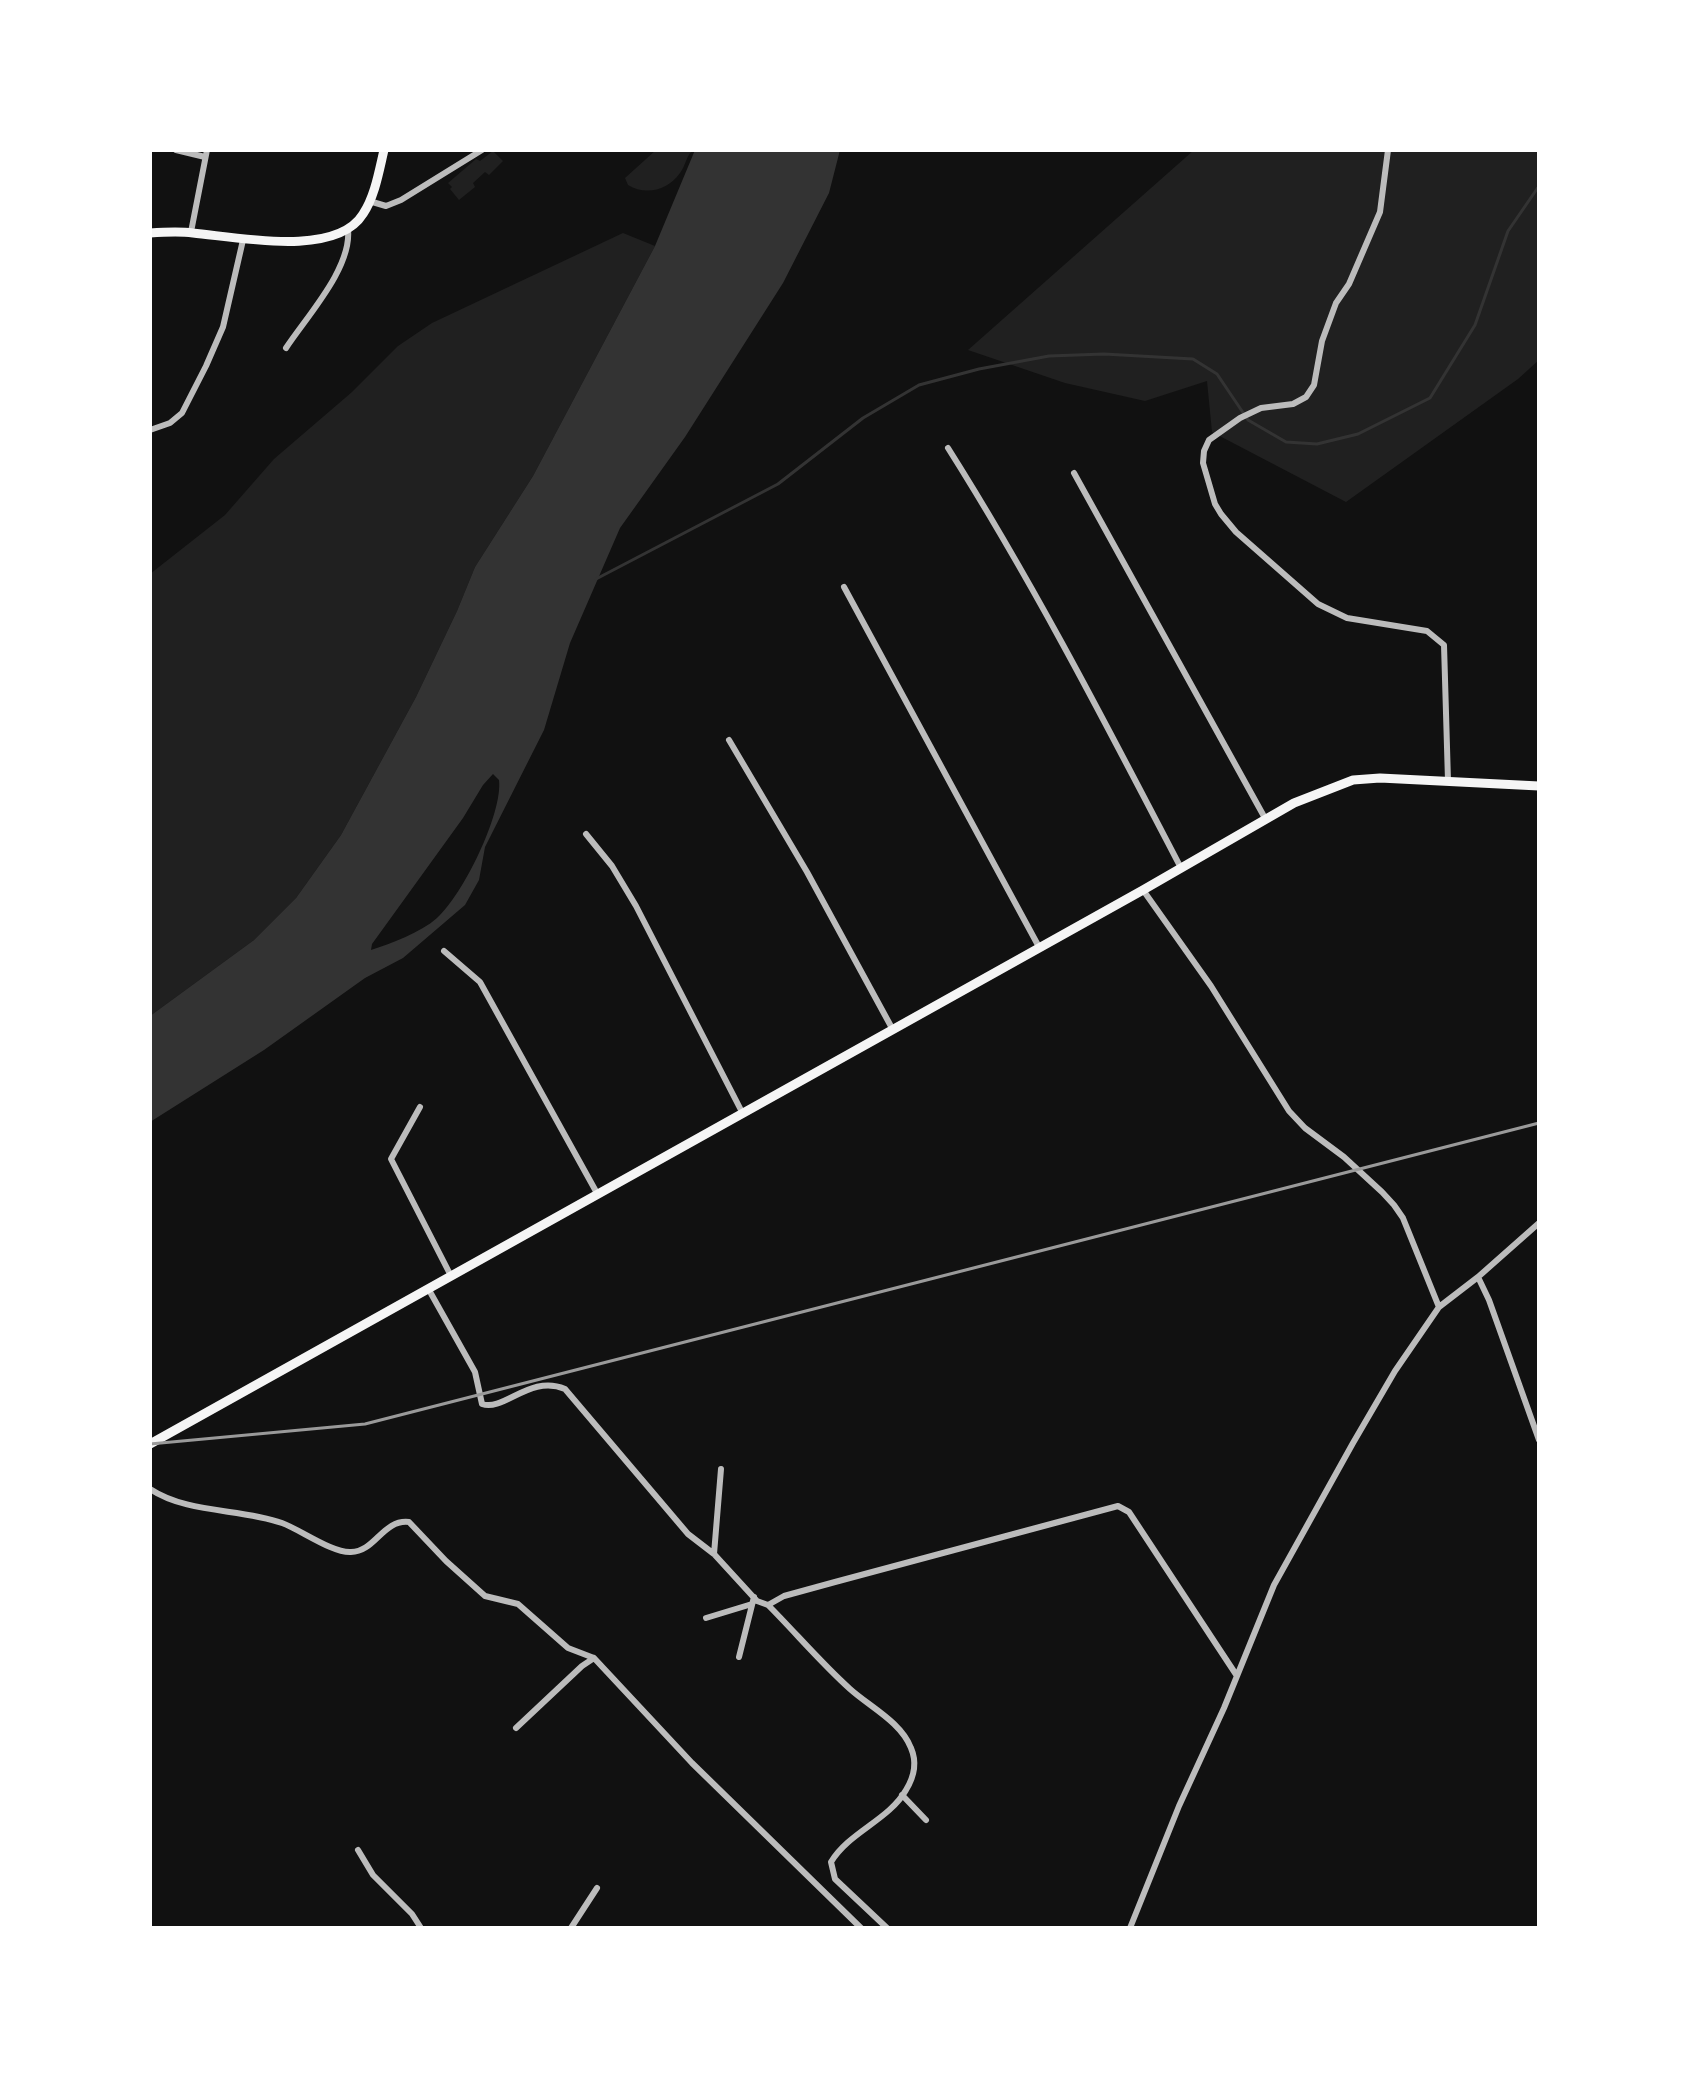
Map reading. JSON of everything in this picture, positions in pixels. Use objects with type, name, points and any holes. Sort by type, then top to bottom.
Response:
[{"type":"main road","points":[[150,233],[191,232],[243,240],[276,241],[321,238],[348,229],[364,214],[384,150]]},
{"type":"main road","points":[[150,1444],[1319,791],[1353,780],[1380,778],[1539,786]]},
{"type":"street","points":[[176,150],[206,154],[191,232]]},
{"type":"street","points":[[369,201],[386,206],[401,200],[482,150]]},
{"type":"street","points":[[1388,150],[1380,212],[1349,284],[1336,303],[1322,341],[1314,385],[1306,397],[1293,404],[1249,412],[1240,418],[1209,440],[1203,463],[1215,504],[1236,532],[1318,604],[1347,618],[1427,631],[1441,640],[1446,650],[1448,781]]},
{"type":"street","points":[[286,348],[341,267],[350,243],[348,229]]},
{"type":"street","points":[[150,430],[170,423],[182,413],[206,366],[223,327],[243,240]]},
{"type":"street","points":[[948,448],[1044,609],[1181,868]]},
{"type":"street","points":[[1074,473],[1266,820]]},
{"type":"street","points":[[844,587],[1039,947]]},
{"type":"street","points":[[729,740],[807,872],[893,1030]]},
{"type":"street","points":[[586,834],[612,866],[636,906],[743,1114]]},
{"type":"street","points":[[1143,890],[1211,986],[1289,1111],[1382,1192],[1398,1212],[1439,1307]]},
{"type":"street","points":[[444,951],[480,982],[598,1195]]},
{"type":"street","points":[[420,1107],[391,1159],[451,1276]]},
{"type":"street","points":[[1130,1928],[1274,1585],[1395,1371],[1439,1307],[1539,1223]]},
{"type":"street","points":[[1478,1277],[1539,1440]]},
{"type":"street","points":[[429,1290],[475,1372],[482,1404],[495,1404],[545,1384],[565,1389],[671,1517],[702,1547],[714,1554],[753,1601]]},
{"type":"street","points":[[714,1554],[721,1469]]},
{"type":"street","points":[[150,1489],[162,1497],[201,1507],[273,1520],[298,1529],[337,1550],[352,1553],[365,1547],[390,1525],[409,1522],[485,1596],[518,1604],[568,1648],[594,1658],[692,1763],[861,1928]]},
{"type":"street","points":[[768,1605],[784,1596],[1118,1506],[1129,1512],[1237,1676]]},
{"type":"street","points":[[739,1657],[753,1601]]},
{"type":"street","points":[[706,1618],[753,1601],[768,1605],[849,1688],[906,1739],[915,1761],[913,1775],[902,1795],[841,1848],[831,1862],[835,1879],[887,1928]]},
{"type":"street","points":[[516,1728],[594,1658]]},
{"type":"street","points":[[902,1795],[926,1820]]},
{"type":"street","points":[[358,1850],[373,1875],[412,1914],[421,1928]]},
{"type":"street","points":[[571,1928],[597,1888]]},
{"type":"shaded area","points":[[656,150],[693,150],[680,173],[669,184],[649,191],[628,185],[625,178]]},
{"type":"shaded area","points":[[695,150],[840,150],[829,193],[783,283],[685,437],[620,528],[570,643],[544,730],[485,847],[479,880],[465,905],[403,958],[365,978],[264,1050],[150,1122],[150,1016],[254,940],[296,898],[341,835],[416,697],[475,567],[533,476],[655,246]],"holes":[[[493,774],[499,780],[499,794],[488,832],[469,873],[447,907],[422,928],[371,950],[372,944],[463,818],[483,785]]]},
{"type":"shaded area","points":[[1194,150],[1539,150],[1539,360],[1518,379],[1346,502],[1212,432],[1207,381],[1145,401],[1065,383],[968,350]]},
{"type":"shaded area","points":[[493,151],[503,161],[489,175],[485,172],[473,183],[475,187],[459,200],[448,183],[476,159],[480,161]]},
{"type":"shaded area","points":[[623,233],[655,246],[533,476],[475,567],[416,697],[341,835],[296,898],[254,940],[150,1016],[150,574],[225,515],[274,459],[352,392],[398,346],[432,323]]},
{"type":"waterway","points":[[596,579],[778,484],[863,418],[919,385],[979,369],[1049,356],[1104,354],[1193,359],[1217,374],[1248,420],[1286,442],[1317,444],[1358,434],[1430,398],[1475,325],[1508,231],[1539,186]]},
{"type":"railway","points":[[150,1444],[365,1424],[1539,1123]]}]
